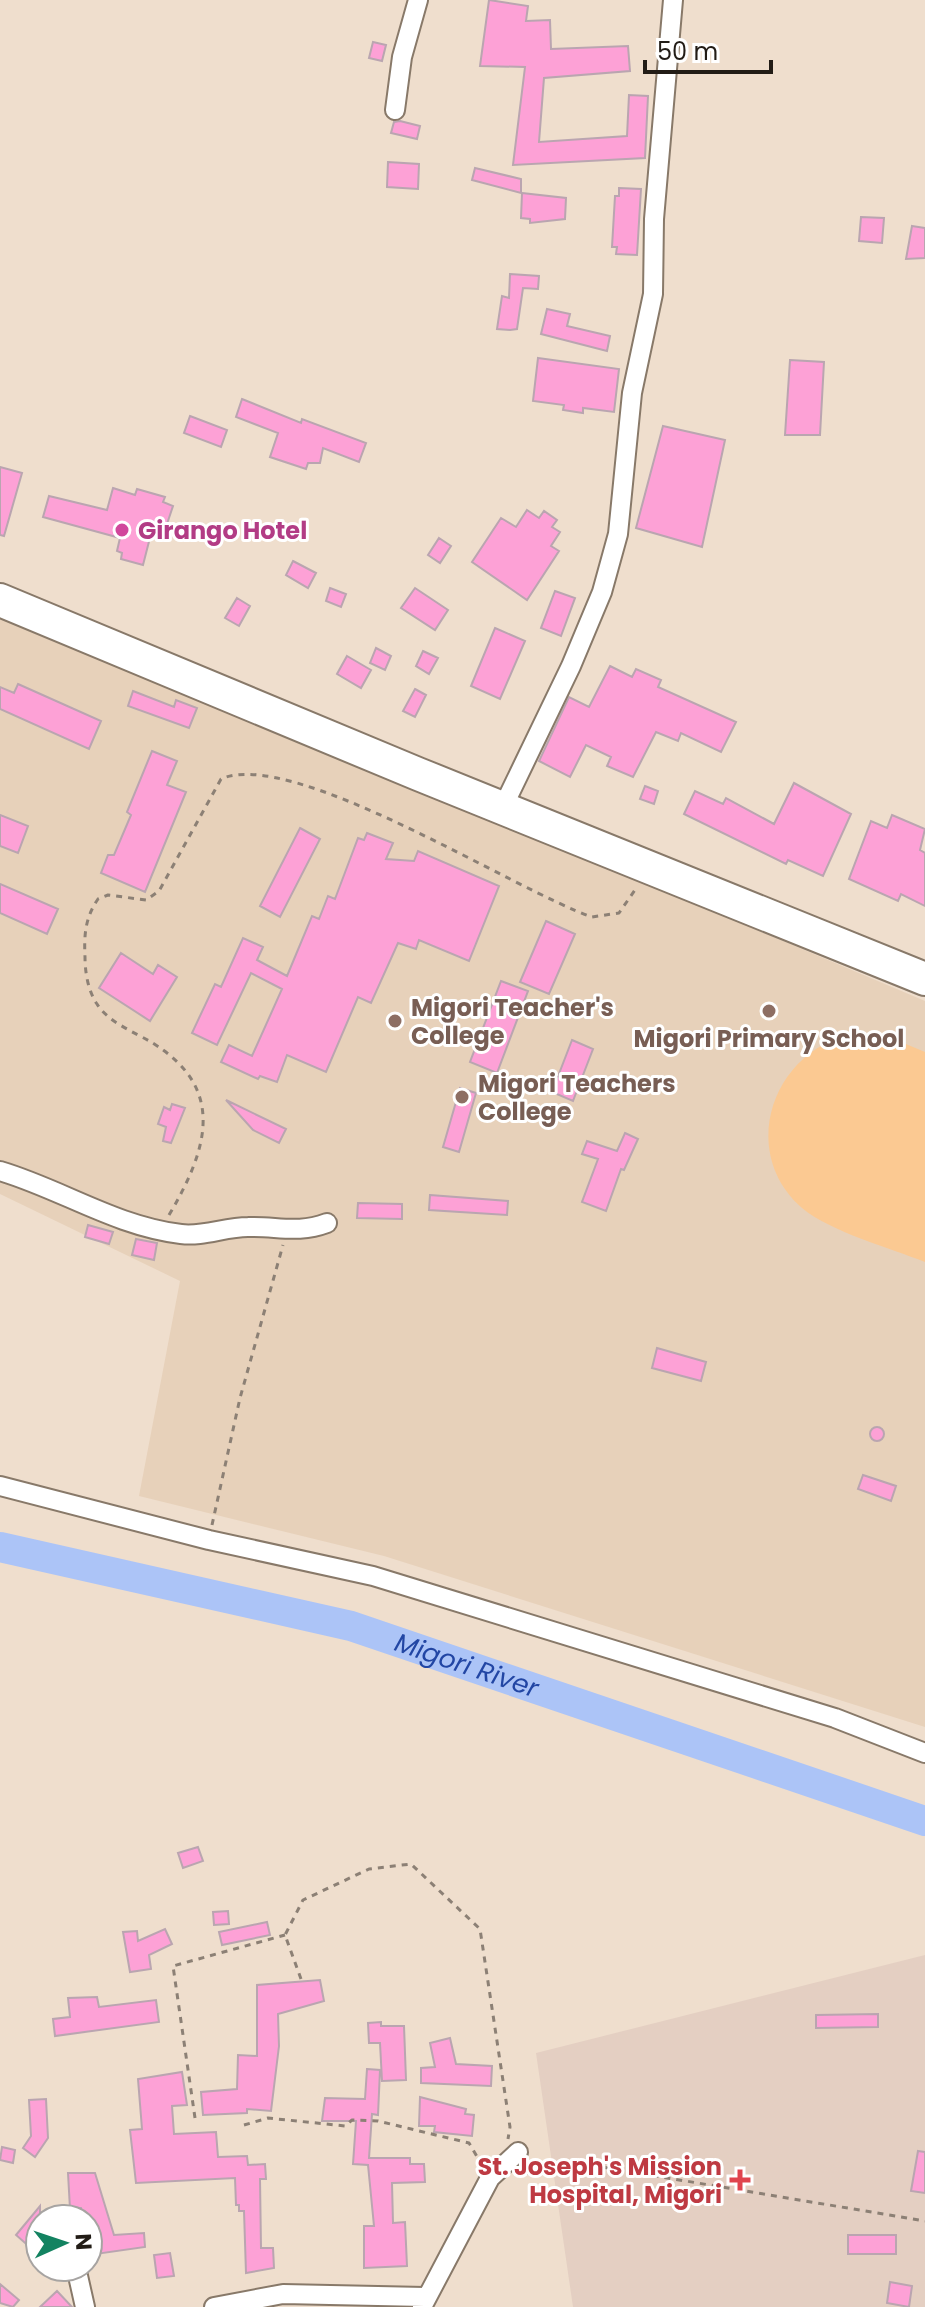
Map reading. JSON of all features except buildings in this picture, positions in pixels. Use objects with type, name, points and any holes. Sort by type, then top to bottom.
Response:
[{"type":"highway","points":[[0,600],[925,979]]},
{"type":"street","points":[[395,110],[402,57],[418,0]]},
{"type":"street","points":[[503,807],[571,666],[602,592],[618,534],[632,393],[653,294],[658,156],[673,0]]},
{"type":"street","points":[[0,1171],[40,1183],[82,1205],[147,1227],[183,1234],[235,1227],[286,1232],[327,1223]]},
{"type":"street","points":[[0,1486],[209,1540],[373,1576],[794,1705],[925,1753]]},
{"type":"street","points":[[214,2307],[283,2294],[424,2302],[490,2178],[511,2157]]},
{"type":"street","points":[[80,2283],[85,2307]]},
{"type":"path","points":[[147,1227],[169,1214],[183,1188],[205,1121],[202,1099],[192,1076],[172,1057],[115,1021],[96,1004],[86,970],[84,928],[98,899],[108,895],[146,900],[159,891],[221,779],[236,772],[320,790],[376,812],[592,917],[607,917],[626,907],[645,864]]},
{"type":"path","points":[[209,1540],[240,1398],[286,1232]]},
{"type":"path","points":[[301,1979],[285,1935],[303,1900],[369,1869],[411,1864],[480,1929],[510,2127],[511,2157]]},
{"type":"path","points":[[195,2118],[173,1966],[285,1935]]},
{"type":"path","points":[[244,2125],[268,2118],[345,2126],[352,2120],[378,2121],[469,2143],[490,2178],[590,2165],[925,2221]]},
{"type":"shaded area","name":"Migori Teachers College","points":[[0,610],[925,1001],[925,1727],[384,1556],[139,1496],[180,1281],[0,1194]]},
{"type":"shaded area","points":[[882,1034],[925,1052],[925,1262],[844,1232],[814,1217],[783,1187],[772,1163],[768,1138],[771,1113],[780,1089],[795,1067],[815,1050],[840,1037]]},
{"type":"shaded area","name":"St. Joseph's Mission Hospital, Migori","points":[[925,1955],[925,2307],[573,2307],[536,2053]]},
{"type":"waterway","name":"Migori River","points":[[0,1547],[351,1626],[925,1821]]},
{"type":"place","name":"Girango Hotel","points":[[122,530]]},
{"type":"place","name":"Migori Primary School","points":[[769,1011]]},
{"type":"place","name":"Migori Teacher's College","points":[[395,1021]]},
{"type":"place","name":"Migori Teachers College","points":[[462,1097]]},
{"type":"place","name":"St. Joseph's Mission Hospital, Migori","points":[[740,2180]]}]
